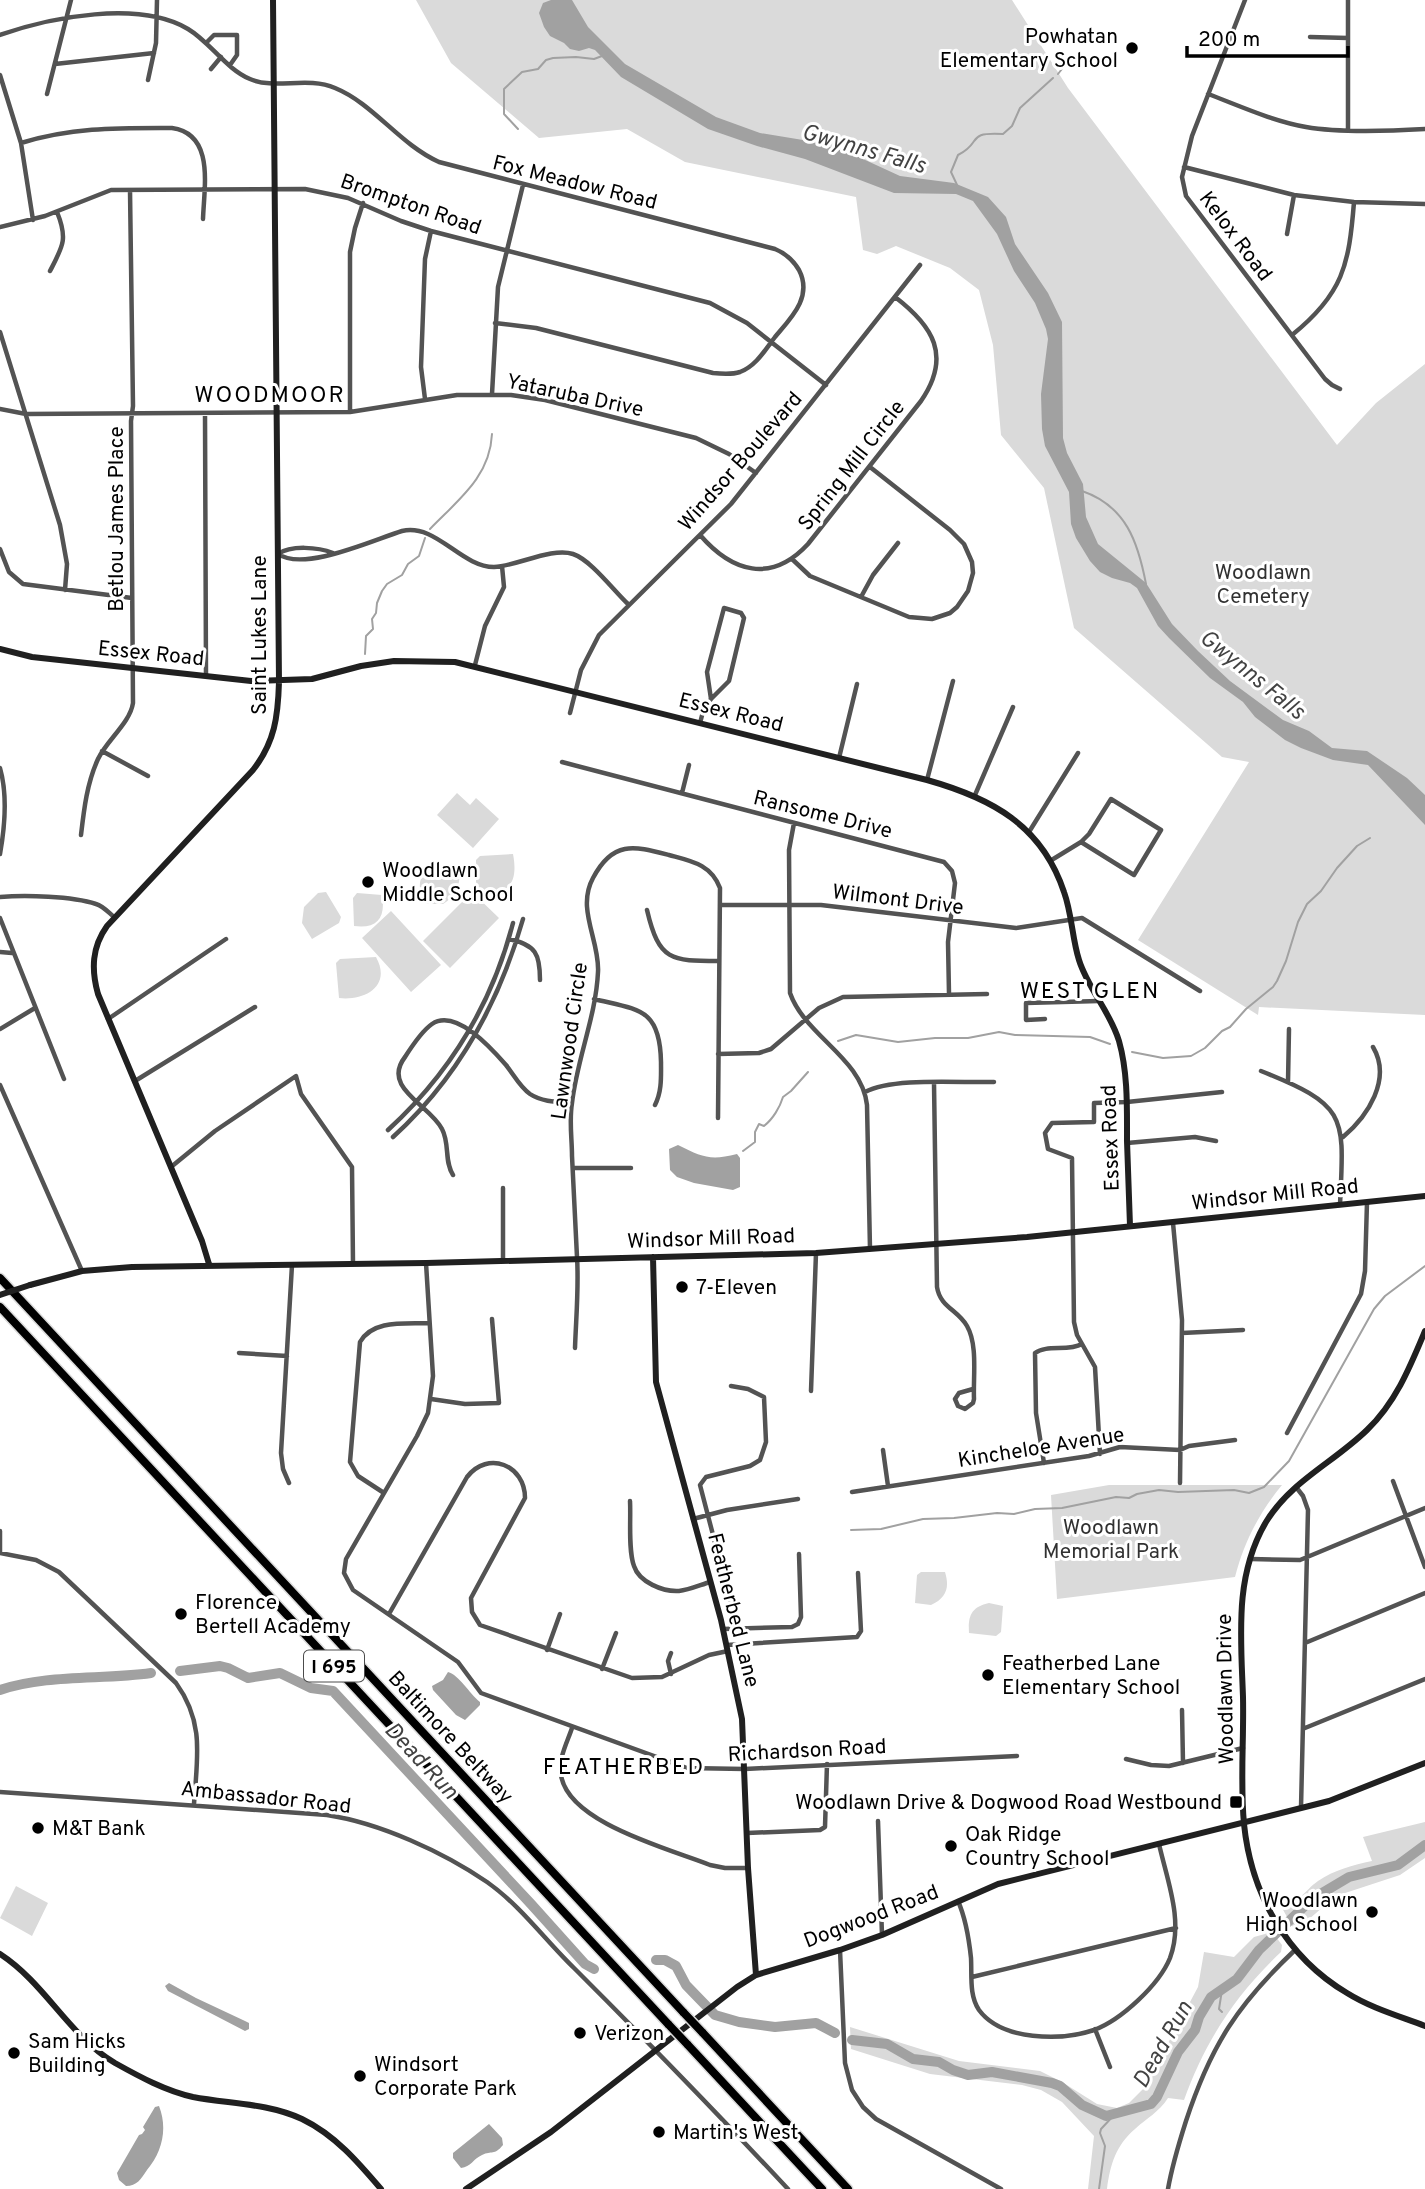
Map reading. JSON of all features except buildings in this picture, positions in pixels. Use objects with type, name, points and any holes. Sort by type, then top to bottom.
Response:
[{"type":"highway","name":"Baltimore Beltway","points":[[0,1278],[848,2189]]},
{"type":"highway","name":"Baltimore Beltway","points":[[0,1307],[822,2189]]},
{"type":"street","points":[[47,94],[71,0]]},
{"type":"street","points":[[148,80],[154,53],[157,0]]},
{"type":"street","name":"Saint Lukes Lane","points":[[209,1264],[108,1019],[98,993],[93,969],[97,944],[114,917],[260,761],[268,750],[279,712],[273,0]]},
{"type":"street","points":[[1348,129],[1349,0]]},
{"type":"street","name":"Kelox Road","points":[[1244,1],[1192,136],[1182,185],[1186,196],[1325,379],[1340,389]]},
{"type":"street","name":"Fox Meadow Road","points":[[0,35],[66,18],[116,14],[158,17],[185,27],[249,79],[318,83],[338,89],[358,101],[404,142],[425,156],[451,166],[775,249],[786,255],[800,273],[803,293],[795,312],[759,358],[746,369],[730,374],[536,328],[495,323]]},
{"type":"street","points":[[206,43],[214,35],[237,35],[237,55],[230,65]]},
{"type":"street","points":[[1310,37],[1348,38]]},
{"type":"street","points":[[55,64],[154,53]]},
{"type":"street","points":[[211,69],[221,57]]},
{"type":"street","points":[[0,75],[21,143],[33,220]]},
{"type":"street","points":[[1208,94],[1288,123],[1316,128],[1425,129]]},
{"type":"street","points":[[21,143],[92,128],[180,129],[195,138],[202,149],[203,219]]},
{"type":"street","points":[[1184,167],[1294,195],[1354,202],[1425,204]]},
{"type":"street","points":[[492,394],[498,287],[523,185]]},
{"type":"street","name":"Brompton Road","points":[[0,227],[57,212],[104,192],[276,189],[321,191],[363,203],[401,221],[431,231],[710,303],[736,316],[826,385]]},
{"type":"street","name":"Betlou James Place","points":[[80,835],[90,781],[102,751],[132,709],[130,190]]},
{"type":"street","points":[[1287,234],[1294,195]]},
{"type":"street","points":[[1292,335],[1315,316],[1338,284],[1350,247],[1354,202]]},
{"type":"street","points":[[349,412],[350,252],[363,203]]},
{"type":"street","points":[[50,271],[64,240],[64,229],[57,212]]},
{"type":"street","points":[[425,399],[421,367],[425,259],[431,231]]},
{"type":"street","name":"Windsor Boulevard","points":[[570,713],[581,670],[599,635],[722,513],[920,265]]},
{"type":"street","name":"Spring Mill Circle","points":[[700,536],[720,557],[739,566],[762,568],[792,559],[808,544],[921,401],[934,376],[936,354],[930,333],[919,317],[895,297]]},
{"type":"street","points":[[0,332],[64,539],[67,564],[65,590]]},
{"type":"street","name":"Yataruba Drive","points":[[0,409],[26,414],[349,412],[425,399],[492,394],[545,400],[696,438],[730,454],[755,473]]},
{"type":"street","points":[[205,413],[206,676]]},
{"type":"street","points":[[792,559],[810,576],[909,617],[932,619],[950,613],[957,607],[968,591],[973,573],[968,552],[958,537],[870,467]]},
{"type":"street","points":[[334,553],[323,549],[284,549],[278,554],[285,559],[324,558],[402,531],[414,530],[427,534],[486,566],[502,566],[559,553],[575,554],[586,561],[628,604]]},
{"type":"street","points":[[860,597],[898,543]]},
{"type":"street","points":[[0,549],[9,572],[17,581],[28,586],[132,598]]},
{"type":"street","points":[[475,665],[485,626],[504,587],[502,566]]},
{"type":"street","points":[[700,723],[704,708],[729,681],[744,618],[741,613],[724,608],[707,676],[711,699]]},
{"type":"street","name":"Essex Road","points":[[0,649],[32,657],[279,682],[312,679],[361,666],[394,661],[434,660],[475,665],[927,780],[975,795],[998,807],[1029,832],[1050,861],[1064,891],[1079,960],[1118,1040],[1124,1062],[1127,1102],[1130,1226]]},
{"type":"street","points":[[927,780],[953,681]]},
{"type":"street","points":[[839,758],[858,684]]},
{"type":"street","points":[[975,795],[1013,707]]},
{"type":"street","points":[[102,751],[148,776]]},
{"type":"street","points":[[1029,832],[1078,753]]},
{"type":"street","name":"Ransome Drive","points":[[562,762],[944,862],[954,877],[948,942],[949,995]]},
{"type":"street","points":[[682,793],[689,765]]},
{"type":"street","points":[[0,768],[5,804],[0,854]]},
{"type":"street","points":[[1050,861],[1089,834],[1111,799],[1161,830],[1134,875],[1081,842]]},
{"type":"street","points":[[794,823],[789,850],[790,993],[796,1007],[853,1071],[865,1092],[870,1249]]},
{"type":"street","name":"Lawnwood Circle","points":[[575,1348],[577,1260],[572,1103],[594,999],[598,964],[588,917],[587,895],[593,877],[612,855],[624,848],[632,847],[699,864],[715,877],[720,888],[718,1118]]},
{"type":"street","points":[[0,897],[26,895],[91,903],[102,907],[114,917]]},
{"type":"street","name":"Wilmont Drive","points":[[721,905],[821,905],[1016,928],[1072,920]]},
{"type":"street","points":[[647,910],[655,939],[670,956],[684,961],[719,961]]},
{"type":"street","points":[[0,918],[64,1079]]},
{"type":"street","points":[[393,1137],[423,1107],[476,1036],[495,998],[523,919]]},
{"type":"street","points":[[1072,920],[1086,920],[1200,991]]},
{"type":"street","points":[[388,1130],[417,1102],[470,1031],[489,994],[513,923]]},
{"type":"street","points":[[108,1019],[226,939]]},
{"type":"street","points":[[509,939],[517,940],[534,950],[539,961],[540,980]]},
{"type":"street","points":[[0,952],[12,953]]},
{"type":"street","points":[[718,1054],[765,1051],[778,1044],[826,1003],[843,997],[987,994]]},
{"type":"street","points":[[594,999],[638,1010],[649,1018],[657,1030],[660,1042],[661,1086],[655,1105]]},
{"type":"street","points":[[1045,1019],[1026,1020],[1026,1003],[1100,1001]]},
{"type":"street","points":[[135,1081],[255,1007]]},
{"type":"street","points":[[0,1029],[35,1008]]},
{"type":"street","points":[[453,1175],[448,1164],[442,1129],[400,1083],[398,1070],[403,1059],[427,1028],[437,1022],[449,1020],[470,1031],[496,1053],[529,1094],[542,1100],[572,1103]]},
{"type":"street","points":[[1288,1082],[1289,1029]]},
{"type":"street","points":[[1343,1137],[1358,1122],[1375,1095],[1380,1068],[1373,1047]]},
{"type":"street","points":[[1261,1071],[1314,1093],[1335,1115],[1343,1137],[1340,1205]]},
{"type":"street","points":[[171,1167],[215,1131],[296,1076],[301,1094],[352,1167],[353,1265]]},
{"type":"street","points":[[865,1092],[874,1087],[898,1083],[994,1082]]},
{"type":"street","points":[[934,1083],[938,1294],[941,1301],[964,1321],[970,1334],[973,1389],[972,1406],[965,1409],[958,1406],[956,1399],[959,1393],[973,1389]]},
{"type":"street","points":[[0,1085],[82,1270]]},
{"type":"street","points":[[1100,1454],[1096,1373],[1093,1360],[1077,1335],[1074,1322],[1072,1157],[1048,1149],[1045,1133],[1052,1123],[1094,1122],[1094,1103],[1222,1093]]},
{"type":"street","points":[[1127,1143],[1195,1137],[1216,1141]]},
{"type":"street","points":[[573,1168],[631,1168]]},
{"type":"street","points":[[503,1188],[503,1261]]},
{"type":"street","name":"Windsor Mill Road","points":[[0,1295],[82,1270],[209,1264],[353,1265],[816,1253],[1173,1223],[1425,1196]]},
{"type":"street","points":[[1287,1433],[1361,1294],[1365,1271],[1367,1202]]},
{"type":"street","points":[[1173,1223],[1182,1333],[1180,1483]]},
{"type":"street","points":[[811,1391],[816,1253]]},
{"type":"street","name":"Featherbed Lane","points":[[653,1257],[656,1382],[723,1629],[742,1719],[748,1868],[756,1975]]},
{"type":"street","points":[[426,1263],[433,1376],[431,1399],[423,1423],[384,1493],[358,1476],[350,1462],[360,1342],[366,1333],[376,1327],[429,1323]]},
{"type":"street","points":[[289,1483],[283,1469],[281,1452],[292,1265]]},
{"type":"street","points":[[431,1399],[465,1404],[499,1403],[492,1319]]},
{"type":"street","points":[[1182,1333],[1243,1330]]},
{"type":"street","name":"Woodlawn Drive","points":[[1425,1331],[1400,1387],[1382,1414],[1354,1442],[1295,1486],[1266,1522],[1249,1559],[1242,1601],[1244,1822],[1256,1880],[1284,1935],[1295,1950],[1324,1977],[1349,1994],[1425,2026]]},
{"type":"street","points":[[1044,1463],[1036,1413],[1035,1353],[1040,1350],[1070,1349],[1082,1344]]},
{"type":"street","points":[[239,1353],[287,1356]]},
{"type":"street","points":[[731,1386],[748,1389],[765,1397],[765,1450],[760,1460],[750,1466],[703,1479],[700,1488],[737,1627]]},
{"type":"street","name":"Kincheloe Avenue","points":[[852,1492],[1100,1454],[1120,1447],[1180,1450],[1189,1446],[1235,1440]]},
{"type":"street","points":[[883,1450],[888,1486]]},
{"type":"street","points":[[389,1614],[467,1477],[479,1466],[495,1462],[520,1477],[524,1483],[525,1497],[474,1591],[471,1612],[480,1625],[622,1676],[642,1679],[671,1674],[727,1648],[857,1637],[861,1631],[858,1573]]},
{"type":"street","points":[[1393,1480],[1425,1567]]},
{"type":"street","points":[[1295,1486],[1303,1496],[1308,1510],[1305,1728],[1301,1808]]},
{"type":"street","name":"Richardson Road","points":[[384,1493],[346,1559],[344,1573],[353,1590],[458,1662],[481,1693],[687,1768],[745,1769],[1017,1756]]},
{"type":"street","points":[[692,1519],[798,1499]]},
{"type":"street","points":[[630,1501],[633,1563],[638,1573],[648,1582],[670,1591],[685,1590],[710,1582]]},
{"type":"street","points":[[1249,1559],[1300,1560],[1425,1508]]},
{"type":"street","points":[[0,1531],[0,1553],[36,1560],[59,1572],[176,1683],[190,1704],[196,1726],[198,1747],[194,1804]]},
{"type":"street","points":[[723,1629],[792,1627],[798,1624],[801,1618],[799,1554]]},
{"type":"street","points":[[1306,1643],[1425,1593]]},
{"type":"street","points":[[547,1650],[560,1614]]},
{"type":"street","points":[[602,1669],[616,1633]]},
{"type":"street","points":[[671,1653],[668,1661],[671,1674]]},
{"type":"street","points":[[1305,1728],[1425,1679]]},
{"type":"street","points":[[1182,1710],[1183,1763]]},
{"type":"street","points":[[572,1728],[562,1755],[561,1775],[566,1790],[590,1815],[608,1825],[710,1865],[748,1868]]},
{"type":"street","points":[[1126,1759],[1161,1766],[1244,1748]]},
{"type":"street","name":"Dogwood Road","points":[[466,2189],[551,2132],[756,1975],[840,1951],[958,1900],[1020,1878],[1301,1808],[1346,1795],[1425,1763]]},
{"type":"street","points":[[747,1833],[820,1830],[825,1827],[827,1764]]},
{"type":"street","name":"Ambassador Road","points":[[0,1792],[314,1813],[346,1818],[397,1836],[450,1860],[477,1875],[504,1896],[657,2050],[788,2189]]},
{"type":"street","points":[[878,1821],[882,1935]]},
{"type":"street","points":[[958,1900],[969,1944],[975,2003],[985,2017],[1000,2027],[1024,2034],[1046,2036],[1095,2029],[1121,2014],[1144,1994],[1159,1977],[1170,1958],[1176,1928],[1159,1844]]},
{"type":"street","points":[[972,1977],[1176,1928]]},
{"type":"street","points":[[1168,2189],[1174,2159],[1197,2087],[1216,2045],[1246,1999],[1295,1950]]},
{"type":"street","points":[[840,1951],[845,2063],[847,2079],[857,2100],[876,2119],[1001,2189]]},
{"type":"street","points":[[0,1954],[37,1984],[80,2036],[114,2062],[176,2093],[268,2107],[303,2119],[346,2149],[382,2189]]},
{"type":"street","points":[[1095,2029],[1111,2067]]},
{"type":"green space","name":"Woodlawn Cemetery","points":[[416,0],[1012,0],[1068,88],[1337,445],[1376,403],[1425,364],[1425,1015],[1259,1007],[1258,1015],[1138,940],[1249,762],[1222,757],[1074,628],[1044,488],[1001,435],[993,345],[979,290],[950,268],[896,246],[877,254],[863,250],[856,197],[685,162],[627,129],[539,138],[451,63]]},
{"type":"green space","points":[[457,793],[470,805],[476,798],[499,819],[473,848],[437,815]]},
{"type":"green space","points":[[513,854],[514,874],[508,887],[496,893],[476,892],[476,860],[480,856]]},
{"type":"green space","points":[[431,866],[459,868],[457,889],[443,904],[424,904],[422,898],[421,878]]},
{"type":"green space","points":[[326,892],[341,917],[339,923],[312,939],[302,923],[304,907],[318,893]]},
{"type":"green space","points":[[472,892],[499,918],[450,968],[423,941]]},
{"type":"green space","points":[[357,893],[382,895],[383,910],[374,924],[354,926],[353,898]]},
{"type":"green space","points":[[391,911],[441,965],[411,992],[362,938]]},
{"type":"green space","points":[[376,957],[381,976],[373,990],[358,997],[339,998],[336,963],[340,959]]},
{"type":"green space","name":"Woodlawn Memorial Park","points":[[1109,1485],[1282,1485],[1253,1528],[1235,1577],[1057,1599],[1051,1495]]},
{"type":"green space","points":[[921,1572],[945,1572],[945,1592],[931,1605],[915,1603],[917,1575]]},
{"type":"green space","points":[[989,1603],[1003,1606],[1001,1632],[996,1636],[969,1633],[969,1622],[974,1610]]},
{"type":"green space","points":[[1425,1822],[1425,1858],[1400,1875],[1336,1896],[1295,1931],[1282,1908],[1292,1904],[1318,1881],[1331,1874],[1372,1861],[1363,1837]]},
{"type":"green space","points":[[16,1886],[48,1903],[32,1936],[0,1918]]},
{"type":"green space","points":[[1270,1929],[1282,1945],[1281,1952],[1249,1985],[1223,2020],[1202,2058],[1184,2100],[1168,2098],[1128,2135],[1112,2164],[1107,2189],[1088,2189],[1094,2136],[1062,2102],[1041,2090],[1022,2085],[930,2074],[851,2049],[850,2027],[959,2061],[1040,2071],[1097,2104],[1117,2108],[1129,2103],[1144,2088],[1198,1987],[1204,1952],[1234,1957],[1254,1937],[1265,1934]]},
{"type":"shaded area","name":"Gwynns Falls","points":[[551,0],[572,0],[588,27],[625,64],[716,117],[760,133],[809,141],[850,153],[900,176],[954,183],[988,197],[1006,217],[1015,244],[1048,293],[1062,322],[1063,438],[1067,453],[1083,484],[1086,517],[1098,544],[1146,583],[1172,624],[1230,681],[1283,720],[1309,731],[1332,748],[1367,751],[1407,778],[1425,795],[1425,825],[1368,765],[1333,760],[1301,748],[1285,740],[1255,717],[1243,702],[1210,678],[1158,626],[1137,588],[1100,572],[1090,561],[1071,524],[1069,492],[1045,446],[1041,394],[1048,339],[1046,329],[1035,303],[1014,271],[997,234],[973,201],[956,194],[894,193],[805,159],[708,129],[621,77],[595,50],[570,49],[550,36],[539,13],[543,3]]},
{"type":"shaded area","points":[[678,1145],[706,1157],[737,1154],[740,1158],[740,1187],[733,1190],[677,1177],[670,1170],[669,1149]]},
{"type":"shaded area","points":[[448,1672],[480,1702],[465,1720],[456,1715],[433,1690],[432,1686],[443,1680]]},
{"type":"shaded area","points":[[169,1983],[249,2023],[249,2029],[245,2031],[168,1991],[165,1986]]},
{"type":"shaded area","points":[[159,2106],[163,2123],[160,2148],[141,2179],[126,2186],[119,2180],[117,2173],[139,2135],[145,2130],[143,2127],[155,2107]]},
{"type":"shaded area","points":[[489,2124],[502,2138],[503,2145],[461,2168],[453,2158],[453,2153]]},
{"type":"waterway","points":[[518,129],[504,114],[504,89],[522,72],[538,69],[546,60],[553,58],[594,59],[602,56]]},
{"type":"waterway","points":[[1058,74],[1069,60]]},
{"type":"waterway","points":[[958,187],[951,172],[958,155],[971,146],[978,136],[1003,134],[1012,126],[1020,108],[1053,78]]},
{"type":"waterway","points":[[430,529],[471,487],[479,475],[490,449],[492,434]]},
{"type":"waterway","points":[[1082,491],[1109,506],[1128,527],[1139,554],[1146,584]]},
{"type":"waterway","points":[[365,654],[366,636],[373,629],[372,619],[382,591],[387,584],[402,575],[408,564],[419,556],[425,538]]},
{"type":"waterway","points":[[1132,1052],[1163,1058],[1191,1056],[1230,1027],[1277,981],[1307,904],[1321,891],[1357,846],[1370,838]]},
{"type":"waterway","points":[[838,1041],[856,1035],[898,1042],[968,1038],[999,1032],[1015,1035],[1090,1037],[1110,1044]]},
{"type":"waterway","points":[[743,1151],[755,1142],[755,1132],[759,1124],[764,1126],[770,1120],[783,1097],[808,1072]]},
{"type":"waterway","points":[[851,1530],[881,1529],[923,1519],[1014,1514],[1035,1509],[1062,1508],[1116,1497],[1129,1498],[1159,1490],[1234,1490],[1249,1493],[1264,1487],[1289,1461],[1374,1309],[1385,1296],[1425,1266]]},
{"type":"waterway","name":"Dead Run","points":[[180,1671],[220,1666],[248,1678],[280,1673],[311,1688],[333,1691],[585,1964],[594,1969]]},
{"type":"waterway","name":"Dead Run","points":[[0,1690],[56,1679],[151,1673]]},
{"type":"waterway","name":"Dead Run","points":[[852,2040],[887,2044],[913,2059],[939,2062],[968,2075],[992,2072],[1052,2083],[1060,2086],[1082,2105],[1106,2116],[1151,2104],[1178,2052],[1195,2030],[1211,1997],[1237,1979],[1259,1950],[1312,1899],[1349,1877],[1398,1865],[1425,1845]]},
{"type":"waterway","name":"Dead Run","points":[[656,1960],[665,1960],[676,1966],[686,1985],[715,2015],[739,2022],[775,2027],[816,2023],[835,2033]]},
{"type":"waterway","points":[[1222,1990],[1219,2009],[1222,2012]]},
{"type":"waterway","points":[[1099,2189],[1105,2146],[1100,2133],[1115,2114]]},
{"type":"place","name":"Powhatan Elementary School","points":[[1132,48]]},
{"type":"place","name":"Woodlawn Middle School","points":[[368,882]]},
{"type":"place","name":"7-Eleven","points":[[682,1287]]},
{"type":"place","name":"Florence Bertell Academy","points":[[181,1614]]},
{"type":"place","name":"Featherbed Lane Elementary School","points":[[988,1675]]},
{"type":"place","name":"Woodlawn Drive & Dogwood Road Westbound","points":[[1236,1802]]},
{"type":"place","name":"M&T Bank","points":[[38,1828]]},
{"type":"place","name":"Oak Ridge Country School","points":[[951,1846]]},
{"type":"place","name":"Woodlawn High School","points":[[1372,1912]]},
{"type":"place","name":"Verizon","points":[[580,2033]]},
{"type":"place","name":"Sam Hicks Building","points":[[14,2053]]},
{"type":"place","name":"Windsort Corporate Park","points":[[360,2076]]},
{"type":"place","name":"Martin's West","points":[[659,2132]]},
{"type":"district","name":"WOODMOOR","points":[[270,394]]},
{"type":"district","name":"WEST GLEN","points":[[1090,990]]},
{"type":"district","name":"FEATHERBED","points":[[624,1766]]}]
